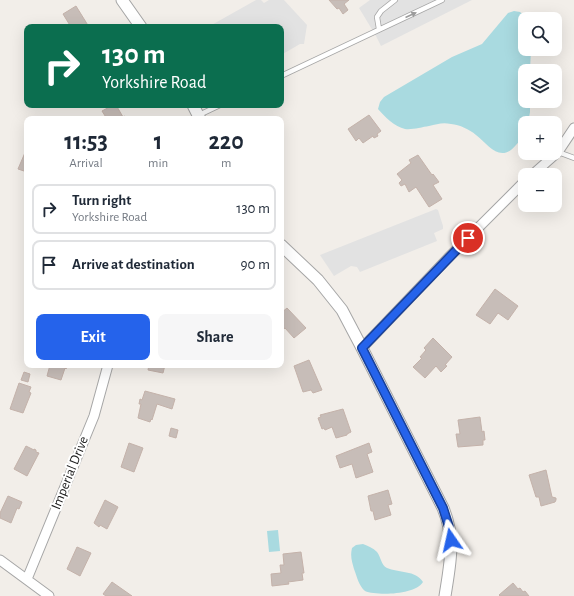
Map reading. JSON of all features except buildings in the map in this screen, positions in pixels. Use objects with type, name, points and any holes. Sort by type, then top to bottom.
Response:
[{"type":"street","points":[[122,0],[139,24]]},
{"type":"street","points":[[562,146],[574,128]]},
{"type":"street","points":[[540,168],[549,160]]},
{"type":"street","points":[[362,348],[448,258],[518,188]]},
{"type":"street","points":[[284,248],[318,280],[342,310],[446,517],[451,540],[445,596]]},
{"type":"street","name":"Imperial Drive","points":[[27,580],[94,416],[107,368]]},
{"type":"street","points":[[0,560],[49,596]]},
{"type":"lane","points":[[379,28],[377,17],[395,0]]},
{"type":"lane","points":[[284,75],[379,28],[442,0]]},
{"type":"lane","points":[[202,116],[215,108]]},
{"type":"lane","points":[[562,154],[574,158]]},
{"type":"shaded area","points":[[256,0],[261,0],[264,3],[269,0],[284,0],[307,25],[304,44],[300,44],[284,53],[284,24],[213,24]]},
{"type":"shaded area","points":[[370,0],[472,0],[381,46],[359,8]]},
{"type":"shaded area","points":[[436,209],[438,210],[443,226],[443,229],[434,233],[437,241],[360,272],[357,267],[351,266],[334,276],[320,255]]},
{"type":"water","points":[[514,11],[520,12],[518,12],[518,56],[531,56],[530,64],[518,64],[518,108],[530,108],[529,116],[518,116],[518,142],[510,150],[505,153],[495,151],[470,131],[461,126],[448,123],[414,129],[401,128],[390,121],[378,109],[380,102],[384,97],[452,57],[482,44],[508,13]]},
{"type":"water","points":[[278,530],[280,551],[269,552],[267,531]]},
{"type":"water","points":[[363,544],[377,552],[383,565],[387,568],[416,575],[423,582],[412,590],[404,592],[378,594],[365,591],[358,581],[351,556],[352,548],[356,545]]},
{"type":"route","points":[[451,540],[451,533],[443,508],[362,348],[468,238]]}]
